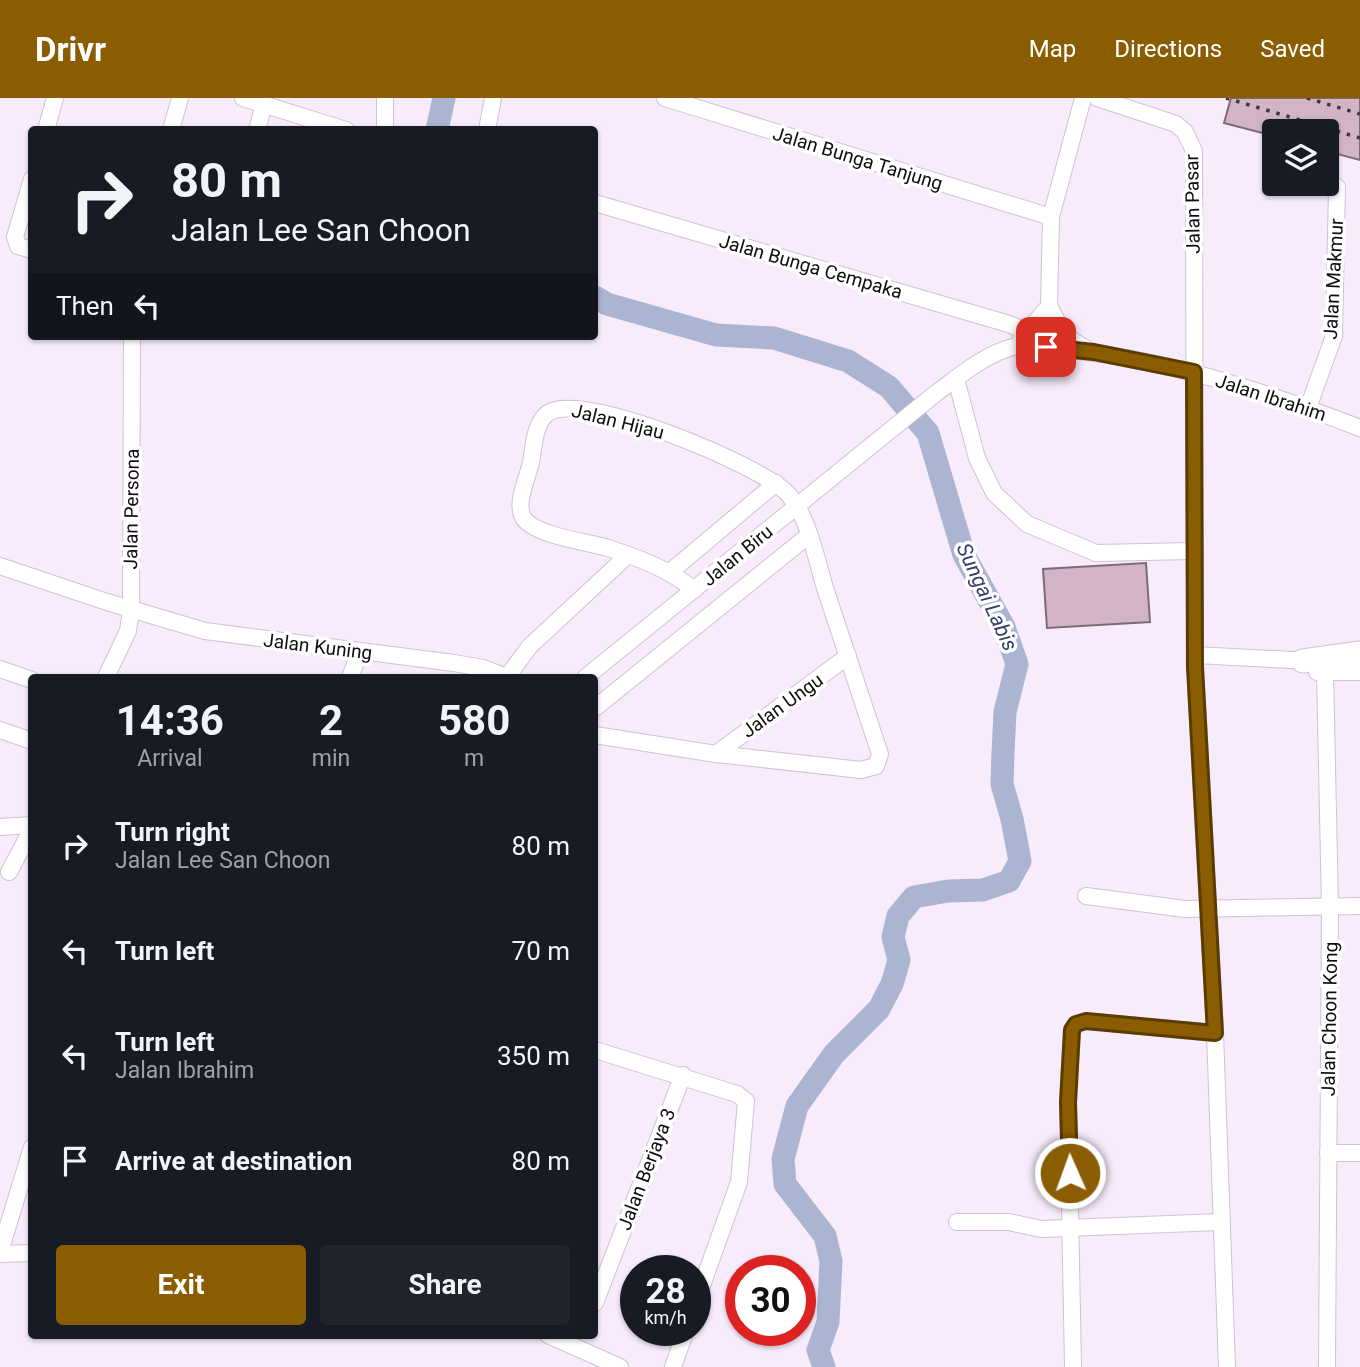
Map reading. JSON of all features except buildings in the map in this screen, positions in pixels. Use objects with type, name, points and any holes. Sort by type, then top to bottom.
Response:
[{"type":"highway","points":[[1303,661],[1360,653]]},
{"type":"street","points":[[47,126],[55,98]]},
{"type":"street","points":[[172,126],[180,98]]},
{"type":"street","points":[[243,98],[333,126]]},
{"type":"street","points":[[385,98],[385,126]]},
{"type":"street","points":[[488,126],[494,98]]},
{"type":"street","name":"Jalan Bunga Tanjung","points":[[665,98],[1052,217]]},
{"type":"street","points":[[1083,98],[1052,217],[1049,306],[1061,328],[1073,341],[1094,352]]},
{"type":"street","name":"Jalan Pasar","points":[[1097,98],[1176,124],[1185,132],[1194,151],[1195,661],[1206,910],[1215,1033],[1227,1367]]},
{"type":"street","points":[[258,126],[264,104]]},
{"type":"street","points":[[28,192],[15,237],[18,246],[28,249]]},
{"type":"street","name":"Jalan Makmur","points":[[1308,408],[1334,336],[1336,196]]},
{"type":"street","name":"Jalan Bunga Cempaka","points":[[598,204],[1009,324],[1027,332]]},
{"type":"street","points":[[1049,306],[1014,347],[998,353],[956,379],[977,458],[993,493],[1027,524],[1096,553],[1193,551]]},
{"type":"street","name":"Jalan Persona","points":[[107,674],[128,631],[131,610],[132,340]]},
{"type":"street","name":"Jalan Ibrahim","points":[[1014,347],[1094,352],[1194,372],[1308,408],[1360,428]]},
{"type":"street","name":"Jalan Biru","points":[[590,674],[956,379]]},
{"type":"street","name":"Jalan Hijau","points":[[694,590],[670,572],[628,555],[538,529],[525,519],[520,505],[537,429],[548,413],[566,408],[611,416],[717,452],[776,483],[797,507],[809,536],[880,754],[876,766],[862,770],[716,754]]},
{"type":"street","points":[[670,572],[776,483]]},
{"type":"street","points":[[598,706],[809,536]]},
{"type":"street","points":[[508,674],[530,646],[628,555]]},
{"type":"street","name":"Jalan Kuning","points":[[0,566],[131,610],[205,631],[360,652],[452,670],[483,668],[498,674]]},
{"type":"street","points":[[351,674],[360,652]]},
{"type":"street","name":"Jalan Ungu","points":[[716,754],[848,656]]},
{"type":"street","points":[[1195,661],[1360,660]]},
{"type":"street","points":[[1195,661],[1325,672],[1360,672]]},
{"type":"street","points":[[0,669],[28,679]]},
{"type":"street","name":"Jalan Choon Kong","points":[[1325,672],[1330,908],[1327,1367]]},
{"type":"street","points":[[0,730],[28,740]]},
{"type":"street","points":[[598,735],[716,754]]},
{"type":"street","points":[[0,827],[28,827]]},
{"type":"street","points":[[9,872],[28,835]]},
{"type":"street","points":[[1086,896],[1152,907],[1206,910],[1360,906]]},
{"type":"street","points":[[1073,1367],[1073,1227],[1068,1102],[1072,1030],[1076,1024],[1086,1021],[1215,1033]]},
{"type":"street","points":[[598,1050],[683,1075],[743,1097],[747,1109],[739,1182],[711,1260]]},
{"type":"street","name":"Jalan Berjaya 3","points":[[598,1295],[683,1075]]},
{"type":"street","points":[[1328,1153],[1360,1153]]},
{"type":"street","points":[[28,1164],[0,1253],[28,1253]]},
{"type":"street","points":[[957,1222],[1001,1221],[1041,1228],[1220,1222]]},
{"type":"street","points":[[580,1342],[620,1367]]},
{"type":"street","points":[[673,1367],[680,1346]]},
{"type":"waterway","name":"Sungai Labis","points":[[438,126],[444,98]]},
{"type":"waterway","name":"Sungai Labis","points":[[598,299],[607,304],[716,335],[774,338],[848,361],[889,387],[928,433],[964,555],[1004,627],[1017,664],[1005,712],[1002,784],[1020,861],[1009,881],[983,890],[948,891],[914,897],[898,916],[893,937],[899,960],[892,984],[879,1009],[834,1054],[797,1106],[783,1159],[785,1184],[825,1236],[831,1261],[828,1322],[818,1350],[824,1367]]},
{"type":"railway","points":[[1226,98],[1360,138]]},
{"type":"railway","points":[[1307,98],[1360,114]]},
{"type":"route","points":[[1046,347],[1094,352],[1194,372],[1195,667],[1206,910],[1215,1033],[1086,1021],[1076,1024],[1072,1030],[1069,1069],[1070,1173]]}]
